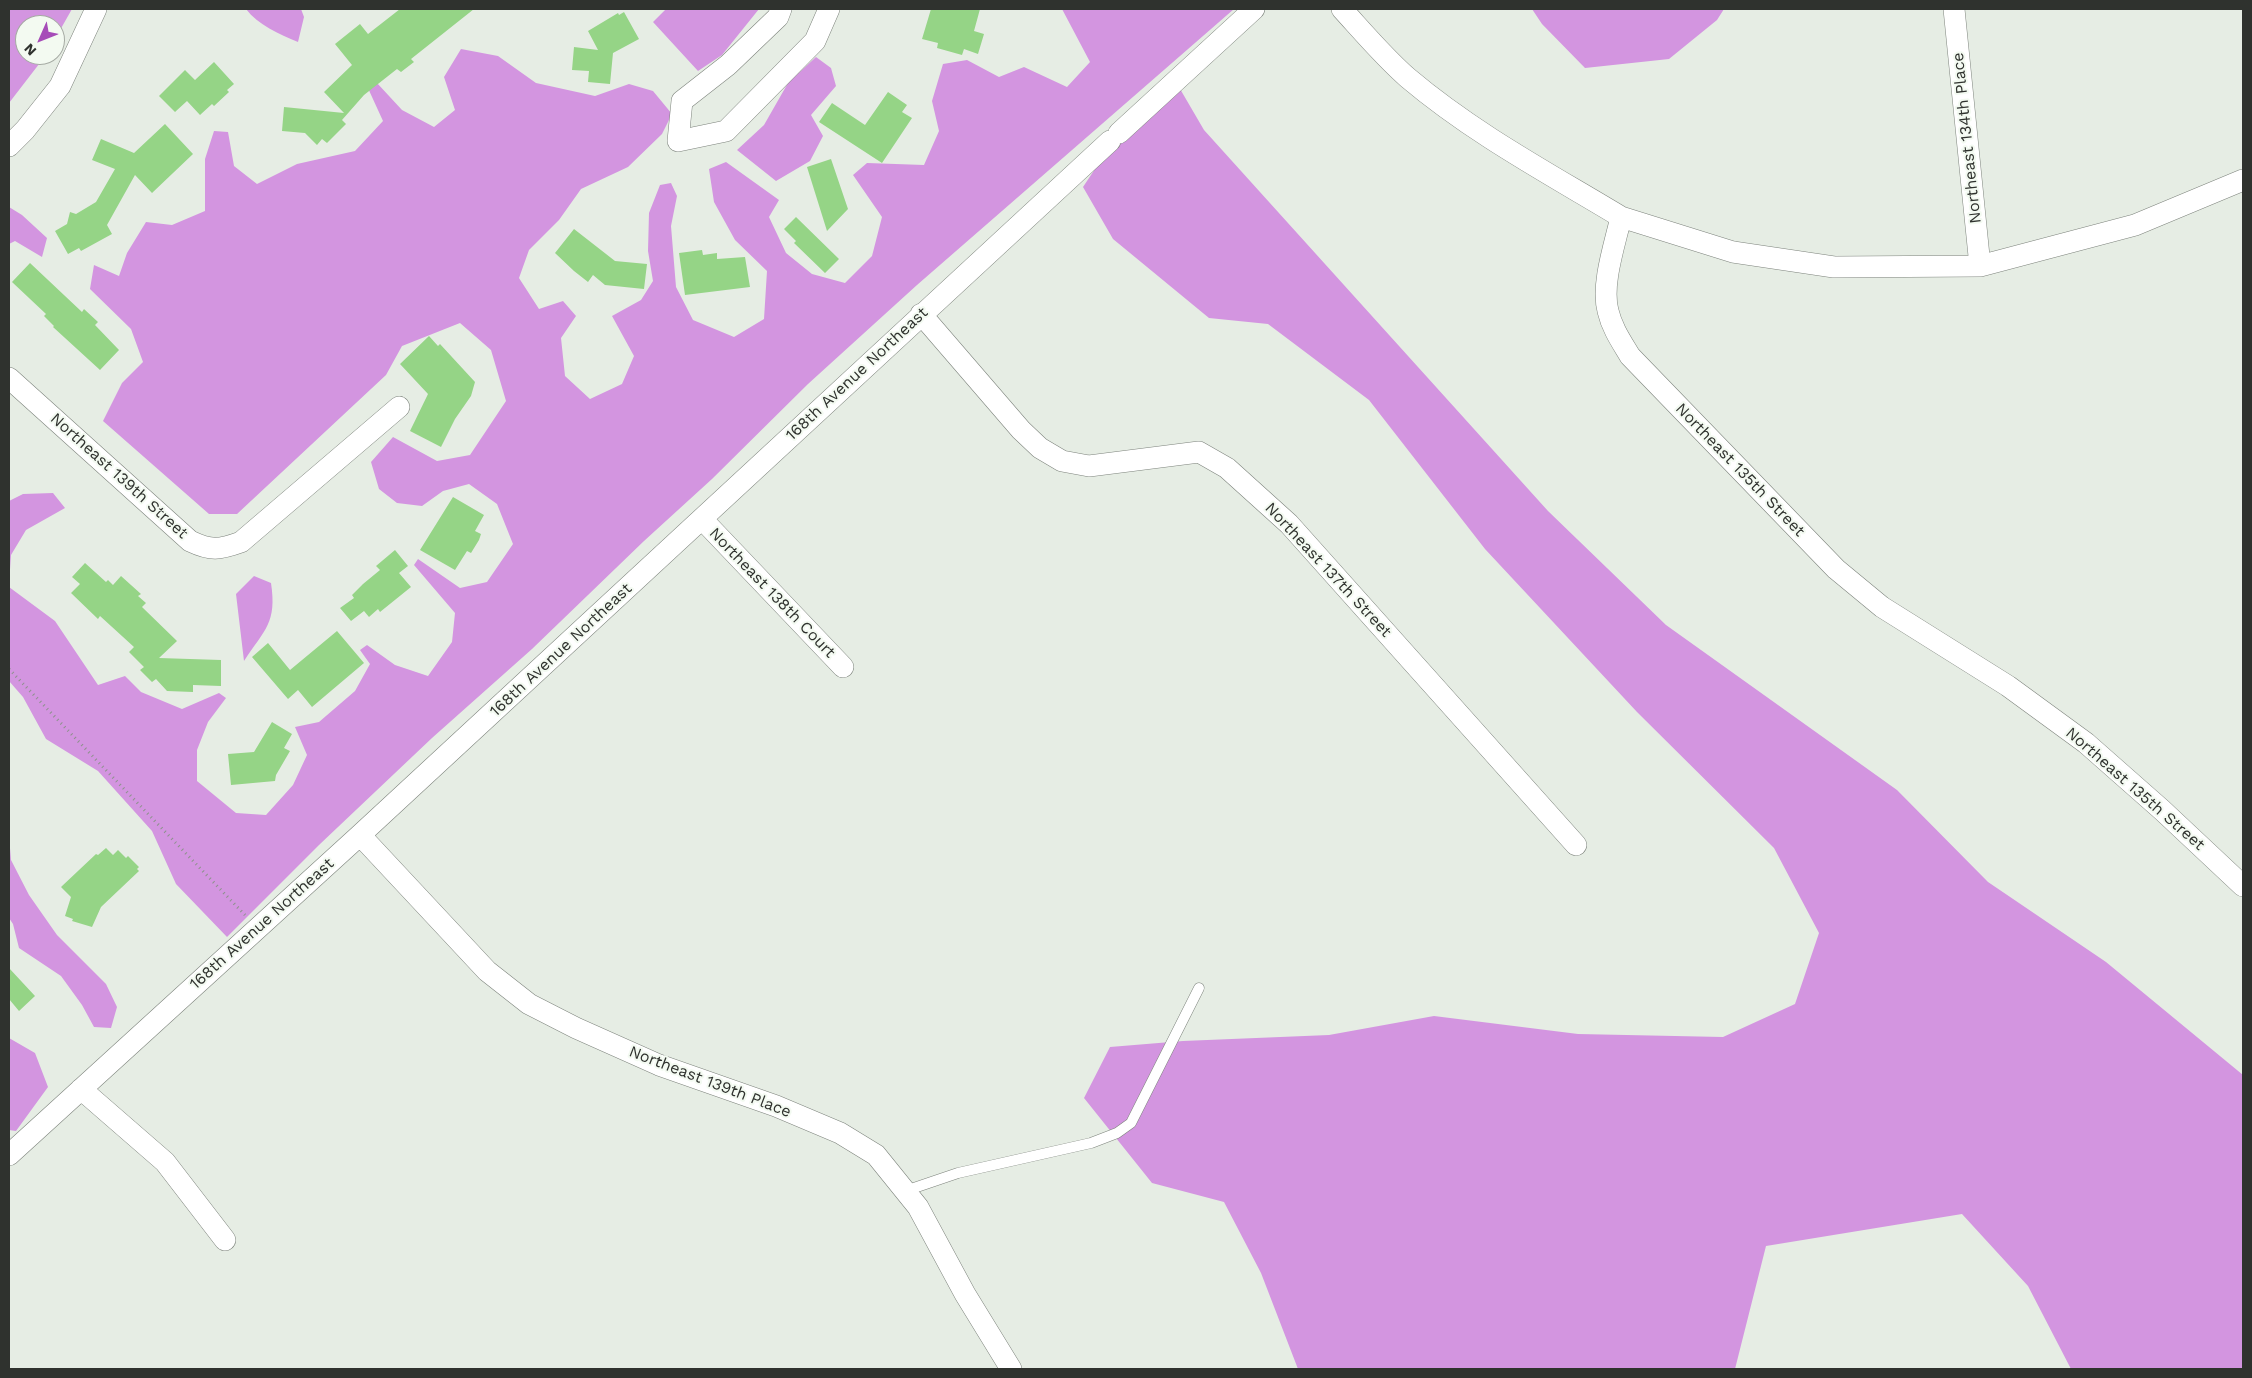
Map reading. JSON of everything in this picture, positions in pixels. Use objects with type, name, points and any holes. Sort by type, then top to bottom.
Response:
[{"type":"street","points":[[9,146],[25,130],[60,86],[96,9]]},
{"type":"street","points":[[780,9],[778,17],[728,66],[682,101],[678,141],[726,131],[816,41],[829,9]]},
{"type":"street","name":"168th Avenue Northeast","points":[[9,1156],[360,835],[921,314],[1254,9]]},
{"type":"street","points":[[1342,9],[1407,77],[1489,139],[1621,216],[1733,252],[1834,267],[1980,266],[2135,225],[2242,183]]},
{"type":"street","name":"Northeast 134th Place","points":[[1954,9],[1980,266]]},
{"type":"street","name":"Northeast 135th Street","points":[[1621,216],[1606,284],[1607,310],[1615,332],[1630,356],[1836,569],[1882,607],[2008,686],[2086,743],[2162,810],[2243,886]]},
{"type":"street","name":"Northeast 137th Street","points":[[921,314],[1021,430],[1040,448],[1062,461],[1089,466],[1199,452],[1227,468],[1289,524],[1576,844]]},
{"type":"street","name":"Northeast 139th Street","points":[[9,378],[190,541],[208,549],[225,548],[241,542],[398,407]]},
{"type":"street","name":"Northeast 138th Court","points":[[702,519],[843,667]]},
{"type":"street","name":"Northeast 139th Place","points":[[360,835],[487,971],[529,1004],[576,1028],[660,1065],[776,1106],[840,1133],[876,1155],[918,1207],[966,1294],[1012,1369]]},
{"type":"street","points":[[81,1089],[165,1162],[225,1240]]},
{"type":"lane","points":[[905,1191],[958,1173],[1091,1143],[1117,1133],[1131,1123],[1199,988]]},
{"type":"path","points":[[9,669],[257,928]]},
{"type":"shaded area","points":[[9,9],[72,9],[65,21],[65,15],[15,15],[15,65],[38,65],[9,103]]},
{"type":"shaded area","points":[[246,9],[301,9],[304,17],[298,42],[263,24]]},
{"type":"shaded area","points":[[666,9],[759,9],[722,55],[698,71],[653,22]]},
{"type":"shaded area","points":[[1062,9],[1234,9],[917,285],[808,384],[712,479],[644,541],[532,649],[432,738],[319,845],[227,937],[176,884],[152,831],[98,771],[46,739],[23,697],[9,681],[9,587],[55,621],[98,685],[125,676],[141,692],[182,709],[219,693],[226,698],[208,722],[197,750],[197,781],[236,813],[266,815],[293,785],[307,755],[295,727],[319,722],[355,691],[370,664],[360,650],[367,645],[395,665],[428,676],[452,642],[455,613],[414,565],[418,559],[460,588],[487,582],[513,544],[497,504],[469,484],[443,491],[422,506],[397,503],[379,489],[371,462],[393,437],[437,461],[470,455],[506,401],[491,350],[460,323],[402,346],[386,375],[237,514],[209,514],[103,421],[122,383],[143,362],[131,329],[90,289],[94,265],[119,276],[127,253],[146,222],[172,225],[205,211],[205,159],[214,131],[228,132],[234,166],[257,184],[297,164],[355,151],[383,121],[367,86],[377,83],[402,110],[434,127],[455,110],[444,77],[461,49],[498,56],[536,83],[595,96],[629,84],[653,91],[672,114],[662,134],[628,167],[581,189],[559,220],[529,250],[519,278],[539,309],[563,301],[576,316],[561,338],[565,376],[590,399],[622,384],[634,356],[612,316],[641,300],[653,281],[648,251],[649,213],[660,185],[671,183],[677,196],[671,226],[676,287],[693,320],[734,337],[764,319],[767,271],[735,240],[714,202],[709,169],[726,162],[779,200],[769,217],[786,253],[812,274],[845,283],[872,256],[882,217],[853,175],[867,163],[924,165],[939,131],[932,101],[943,64],[967,60],[999,77],[1024,67],[1067,87],[1090,62]]},
{"type":"shaded area","points":[[1532,9],[1724,9],[1717,20],[1669,59],[1585,68],[1542,24]]},
{"type":"shaded area","points":[[816,57],[831,68],[836,86],[811,115],[823,136],[810,161],[776,181],[737,150],[764,125],[788,83]]},
{"type":"shaded area","points":[[1176,82],[1204,130],[1548,511],[1666,625],[1897,790],[1988,882],[2106,962],[2243,1075],[2243,1369],[2071,1369],[2028,1286],[1962,1214],[1766,1246],[1735,1369],[1298,1369],[1261,1273],[1224,1202],[1152,1183],[1084,1098],[1110,1047],[1183,1041],[1329,1035],[1434,1016],[1578,1034],[1723,1037],[1795,1004],[1819,933],[1774,848],[1637,712],[1485,549],[1369,400],[1268,324],[1209,318],[1113,239],[1083,187],[1119,133]]},
{"type":"shaded area","points":[[9,207],[22,215],[47,238],[42,257],[15,241],[9,244]]},
{"type":"shaded area","points":[[53,493],[65,508],[26,530],[11,555],[9,584],[9,501],[23,494]]},
{"type":"shaded area","points":[[254,576],[271,583],[271,617],[268,625],[244,661],[236,594]]},
{"type":"shaded area","points":[[9,836],[11,860],[29,895],[57,935],[106,984],[117,1007],[111,1028],[94,1027],[82,1005],[61,976],[19,948],[13,924],[9,918]]},
{"type":"shaded area","points":[[9,1038],[35,1053],[48,1087],[16,1131],[9,1130]]},
{"type":"building","points":[[400,9],[474,9],[411,59],[414,62],[401,72],[397,69],[364,95],[342,120],[346,124],[327,143],[322,139],[317,145],[305,133],[282,131],[284,107],[344,113],[324,92],[352,65],[335,44],[360,24],[368,34]]},
{"type":"building","points":[[931,9],[980,9],[974,31],[984,34],[978,54],[964,49],[962,55],[937,48],[938,43],[922,39]]},
{"type":"building","points":[[624,12],[639,39],[613,53],[610,84],[588,82],[589,71],[572,70],[574,47],[598,50],[588,31],[618,13],[619,15]]},
{"type":"building","points":[[214,62],[234,84],[227,90],[229,92],[214,106],[212,104],[200,115],[187,101],[175,112],[159,96],[185,70],[195,80]]},
{"type":"building","points":[[888,92],[907,105],[902,112],[912,118],[882,163],[819,122],[832,103],[865,125]]},
{"type":"building","points":[[165,124],[193,154],[152,193],[135,175],[107,225],[112,234],[81,251],[79,248],[68,254],[55,231],[67,224],[70,212],[76,214],[96,202],[115,169],[92,160],[101,139],[134,153]]},
{"type":"building","points":[[831,159],[848,209],[827,231],[807,167]]},
{"type":"building","points":[[796,217],[839,259],[825,273],[794,243],[796,241],[784,229]]},
{"type":"building","points":[[574,229],[615,261],[647,264],[644,289],[605,285],[593,275],[588,282],[574,271],[555,253]]},
{"type":"building","points":[[702,250],[703,255],[717,253],[717,259],[745,257],[750,287],[685,295],[679,253]]},
{"type":"building","points":[[30,263],[82,312],[84,309],[98,322],[95,325],[119,350],[100,370],[53,327],[44,316],[46,314],[12,282]]},
{"type":"building","points":[[429,336],[438,346],[440,344],[475,382],[471,396],[455,419],[441,447],[410,431],[428,394],[400,364]]},
{"type":"building","points":[[453,497],[484,515],[475,531],[481,534],[479,540],[471,553],[467,551],[455,570],[420,550]]},
{"type":"building","points":[[395,550],[408,566],[399,573],[411,587],[380,612],[378,609],[369,617],[364,611],[351,621],[340,608],[354,598],[352,595],[380,570],[376,566]]},
{"type":"building","points":[[85,563],[106,582],[108,580],[113,585],[121,576],[141,594],[138,596],[146,603],[142,607],[177,641],[159,658],[221,660],[221,686],[193,685],[193,692],[167,691],[156,679],[152,682],[140,670],[144,667],[129,652],[134,647],[100,616],[98,619],[71,593],[80,584],[72,577]]},
{"type":"building","points":[[337,631],[364,663],[312,707],[298,690],[288,699],[252,657],[268,643],[290,670]]},
{"type":"building","points":[[272,722],[292,734],[284,748],[290,751],[276,775],[275,781],[231,785],[228,754],[254,752]]},
{"type":"building","points":[[106,848],[113,855],[118,850],[126,858],[128,856],[139,867],[137,869],[139,871],[101,907],[92,927],[72,921],[73,919],[65,916],[71,897],[61,887],[96,854],[98,855]]},
{"type":"building","points":[[9,968],[35,996],[19,1011],[9,999]]}]
